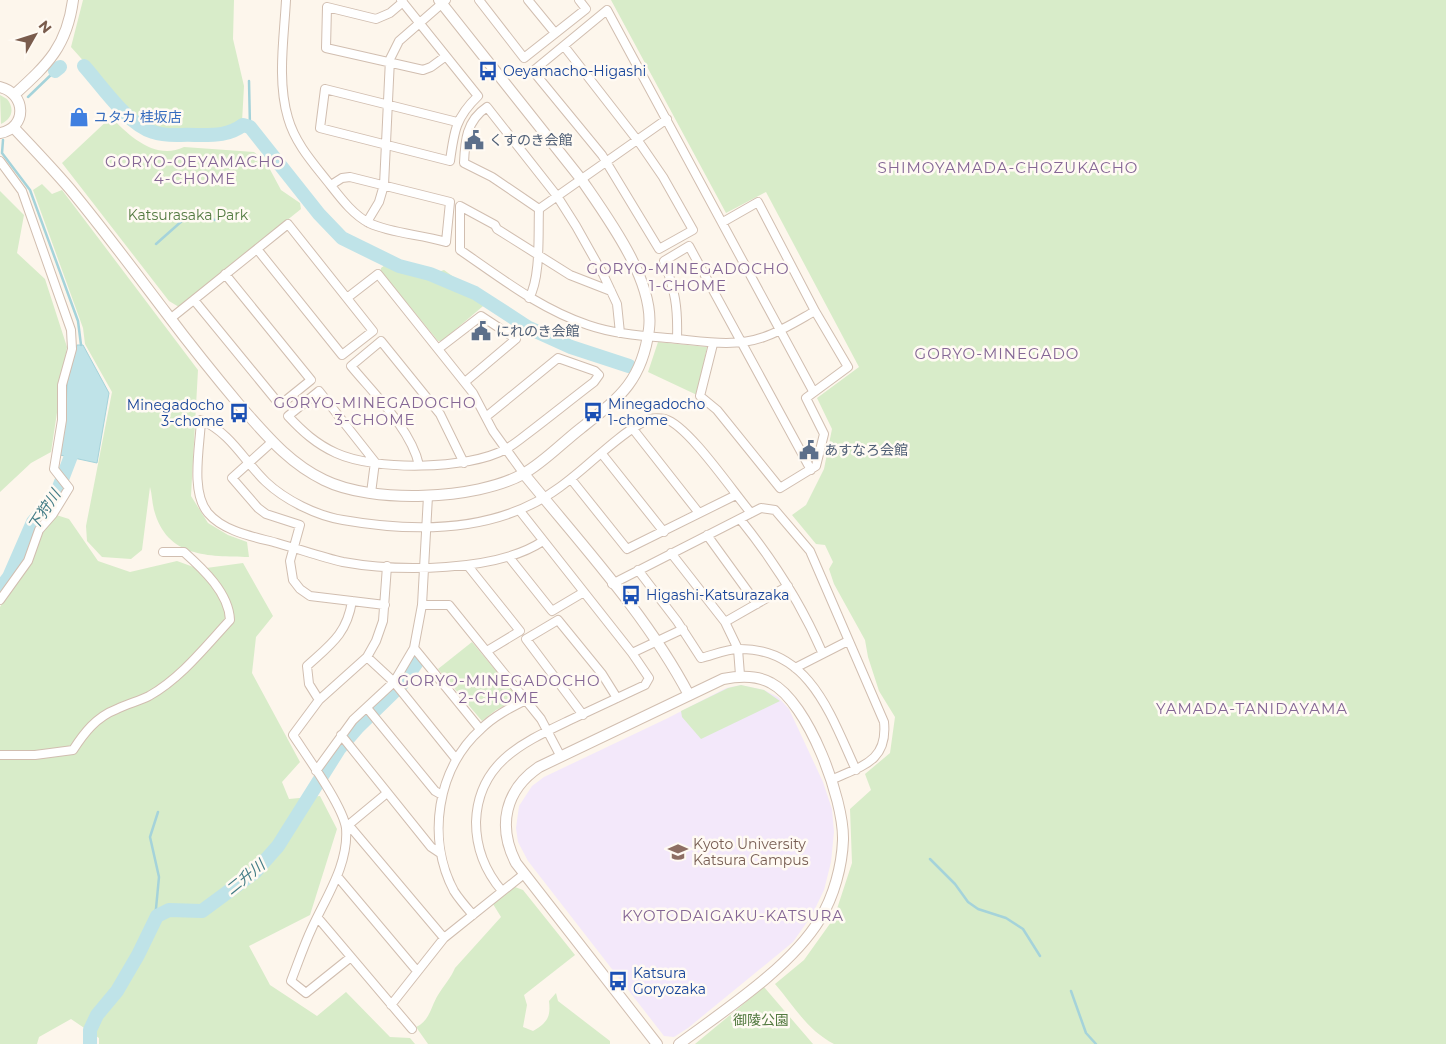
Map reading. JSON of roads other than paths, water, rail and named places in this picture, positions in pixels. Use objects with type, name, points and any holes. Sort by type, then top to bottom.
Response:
[{"type":"street","points":[[15,94],[45,67],[58,50],[71,18],[73,0]]},
{"type":"street","points":[[286,0],[283,96],[288,119],[304,150],[331,185],[350,208],[367,222],[390,231],[427,236],[446,242],[450,202],[350,178],[342,178],[331,185]]},
{"type":"street","points":[[479,0],[524,58],[586,9],[579,0]]},
{"type":"street","points":[[528,0],[555,34]]},
{"type":"street","points":[[446,56],[431,67],[422,70],[326,48],[327,7],[376,19],[383,17],[402,1],[420,23],[478,96],[466,107],[457,122],[452,141],[450,161],[320,128],[325,89],[457,122]]},
{"type":"street","points":[[14,128],[70,190],[170,318],[272,442],[296,463],[326,481],[371,493],[428,496],[471,492],[500,484],[524,474],[612,404],[625,390],[637,372],[646,337],[649,312],[641,282],[610,223],[581,179],[442,1],[399,41],[390,64],[384,185],[379,202],[367,222]]},
{"type":"street","points":[[564,46],[636,138],[663,177],[693,230],[659,249],[606,160],[533,71],[607,10],[667,118],[813,392]]},
{"type":"street","points":[[0,87],[15,94],[20,102],[21,111],[19,120],[14,128],[0,133]]},
{"type":"street","points":[[539,209],[492,177],[464,163],[467,133],[473,120],[487,107],[557,196],[617,304],[620,333]]},
{"type":"street","points":[[539,209],[636,138],[667,118]]},
{"type":"street","points":[[0,161],[22,191],[65,308],[73,341],[62,386],[62,420],[54,469],[69,488],[53,514],[39,530],[28,561],[0,600]]},
{"type":"street","points":[[712,344],[700,396],[717,410],[780,488],[816,466],[824,434],[806,398],[848,368],[815,311],[758,202],[723,222]]},
{"type":"street","points":[[611,291],[570,275],[497,229],[495,225],[460,206],[460,250],[529,298],[562,315],[588,325],[646,337],[712,344],[741,343],[764,337],[815,311]]},
{"type":"street","points":[[529,298],[533,292],[539,209]]},
{"type":"street","points":[[170,318],[288,224],[373,331],[342,355],[257,249]]},
{"type":"street","points":[[677,339],[678,307],[675,291],[664,260],[689,246],[811,470]]},
{"type":"street","points":[[194,300],[280,405],[311,380],[226,274]]},
{"type":"street","points":[[347,298],[378,274],[465,382],[487,416],[493,431],[524,474],[545,497],[657,641],[672,663],[689,696]]},
{"type":"street","points":[[438,349],[480,316],[516,340],[465,382]]},
{"type":"street","points":[[419,465],[416,453],[407,436],[351,366],[381,341],[440,414],[464,463]]},
{"type":"street","points":[[371,493],[375,462],[319,391],[288,416],[306,436],[336,453],[375,462],[446,466],[464,463],[507,449],[594,382],[599,375],[595,371],[558,358],[487,416]]},
{"type":"street","points":[[544,540],[530,549],[509,558],[468,566],[424,567],[343,562],[245,534],[216,521],[208,513],[199,495],[201,420],[215,426],[266,482],[280,492],[320,513],[341,520],[426,527],[454,527],[484,522],[520,511],[571,479],[633,429],[645,421],[655,418],[677,423],[751,513]]},
{"type":"street","points":[[633,429],[699,513]]},
{"type":"street","points":[[272,442],[232,478],[262,511],[300,525],[290,561],[293,580],[300,589],[310,596],[385,605]]},
{"type":"street","points":[[602,454],[664,532]]},
{"type":"street","points":[[571,479],[628,549],[736,495]]},
{"type":"street","points":[[316,771],[341,735],[394,682],[414,648],[422,604],[428,496]]},
{"type":"street","points":[[612,584],[761,508],[775,510],[810,551],[884,722],[885,736],[880,750],[868,764],[833,780]]},
{"type":"street","points":[[502,891],[484,864],[476,833],[478,804],[496,766],[515,749],[548,731],[645,685],[649,678],[632,652],[520,511]]},
{"type":"street","points":[[740,519],[766,551],[788,586],[807,617],[822,652]]},
{"type":"street","points":[[707,535],[757,604]]},
{"type":"street","points":[[0,755],[36,755],[73,750],[84,733],[98,719],[114,710],[149,696],[194,661],[230,620],[230,612],[212,579],[184,552],[164,552]]},
{"type":"street","points":[[671,553],[725,622],[738,649],[740,675]]},
{"type":"street","points":[[509,558],[552,611],[584,592]]},
{"type":"street","points":[[351,957],[306,993],[290,981],[338,876],[346,827],[334,802],[293,735],[319,700],[367,657],[378,634],[385,605],[387,566]]},
{"type":"street","points":[[468,566],[520,632],[487,651]]},
{"type":"street","points":[[638,570],[683,629],[701,658],[738,649],[780,658],[812,683],[826,704],[856,770]]},
{"type":"street","points":[[725,622],[788,586]]},
{"type":"street","points":[[319,700],[309,684],[307,666],[342,633],[350,616],[352,601]]},
{"type":"street","points":[[422,604],[449,605],[526,700],[548,731],[561,757]]},
{"type":"street","points":[[583,714],[526,639],[558,620],[602,674],[617,698]]},
{"type":"street","points":[[632,652],[683,629]]},
{"type":"street","points":[[795,668],[822,652],[848,640]]},
{"type":"street","points":[[414,648],[480,729]]},
{"type":"street","points":[[367,657],[394,682],[456,759]]},
{"type":"street","points":[[657,1044],[516,863],[506,838],[505,818],[508,803],[513,792],[528,774],[723,679],[740,675],[770,682],[788,694],[804,719],[833,780],[843,838],[838,874],[820,919],[794,952],[679,1044]]},
{"type":"street","points":[[472,915],[455,892],[440,853],[439,812],[442,795],[456,759],[480,729],[494,717],[526,700]]},
{"type":"street","points":[[367,708],[435,791],[442,795]]},
{"type":"street","points":[[341,735],[431,847],[440,853]]},
{"type":"street","points":[[346,827],[387,793]]},
{"type":"street","points":[[346,827],[352,829],[444,938]]},
{"type":"street","points":[[391,1005],[444,938],[524,874]]},
{"type":"street","points":[[338,876],[417,971]]},
{"type":"street","points":[[318,918],[412,1029]]},
{"type":"water","points":[[77,345],[83,345],[109,393],[97,463],[60,455],[66,413],[67,383]]},
{"type":"waterway","points":[[84,66],[125,113],[144,128],[158,134],[214,135],[232,131],[243,125],[250,127],[319,214],[342,238],[399,266],[430,274],[475,293],[529,328],[571,347],[629,366]]},
{"type":"waterway","points":[[55,71],[60,67]]},
{"type":"waterway","points":[[28,97],[55,71]]},
{"type":"waterway","points":[[249,81],[250,127]]},
{"type":"waterway","points":[[3,140],[2,153],[30,190],[78,321],[81,345]]},
{"type":"waterway","points":[[156,244],[183,220],[202,216],[215,220]]},
{"type":"waterway","name":"下狩川","points":[[0,589],[9,577],[33,522],[56,495],[71,456]]},
{"type":"waterway","name":"二升川","points":[[90,1044],[90,1030],[97,1015],[117,991],[138,955],[157,916],[169,910],[202,911],[255,872],[278,846],[339,749],[358,727],[402,684],[417,662]]},
{"type":"waterway","points":[[155,919],[159,877],[150,837],[158,812]]},
{"type":"waterway","points":[[930,859],[955,884],[968,902],[978,909],[1006,918],[1023,929],[1040,956]]},
{"type":"waterway","points":[[1071,991],[1086,1033],[1096,1044]]},
{"type":"place","name":"Oeyamacho-Higashi","points":[[488,71]]},
{"type":"place","name":"ユタカ 桂坂店","points":[[79,117]]},
{"type":"place","name":"くすのき会館","points":[[474,140]]},
{"type":"place","name":"にれのき会館","points":[[481,331]]},
{"type":"place","name":"Minegadocho 1-chome","points":[[593,412]]},
{"type":"place","name":"Minegadocho 3-chome","points":[[239,413]]},
{"type":"place","name":"あすなろ会館","points":[[809,450]]},
{"type":"place","name":"Higashi-Katsurazaka","points":[[631,595]]},
{"type":"place","name":"Kyoto University Katsura Campus","points":[[678,852]]},
{"type":"place","name":"Katsura Goryozaka","points":[[618,981]]},
{"type":"district","name":"SHIMOYAMADA-CHOZUKACHO","points":[[1008,167]]},
{"type":"district","name":"GORYO-OEYAMACHO 4-CHOME","points":[[195,170]]},
{"type":"district","name":"GORYO-MINEGADOCHO 1-CHOME","points":[[688,276]]},
{"type":"district","name":"GORYO-MINEGADO","points":[[997,353]]},
{"type":"district","name":"GORYO-MINEGADOCHO 3-CHOME","points":[[375,410]]},
{"type":"district","name":"GORYO-MINEGADOCHO 2-CHOME","points":[[499,688]]},
{"type":"district","name":"YAMADA-TANIDAYAMA","points":[[1252,708]]},
{"type":"district","name":"KYOTODAIGAKU-KATSURA","points":[[733,915]]},
{"type":"park label","name":"Katsurasaka Park","points":[[188,215]]},
{"type":"park label","name":"御陵公園","points":[[761,1020]]}]
